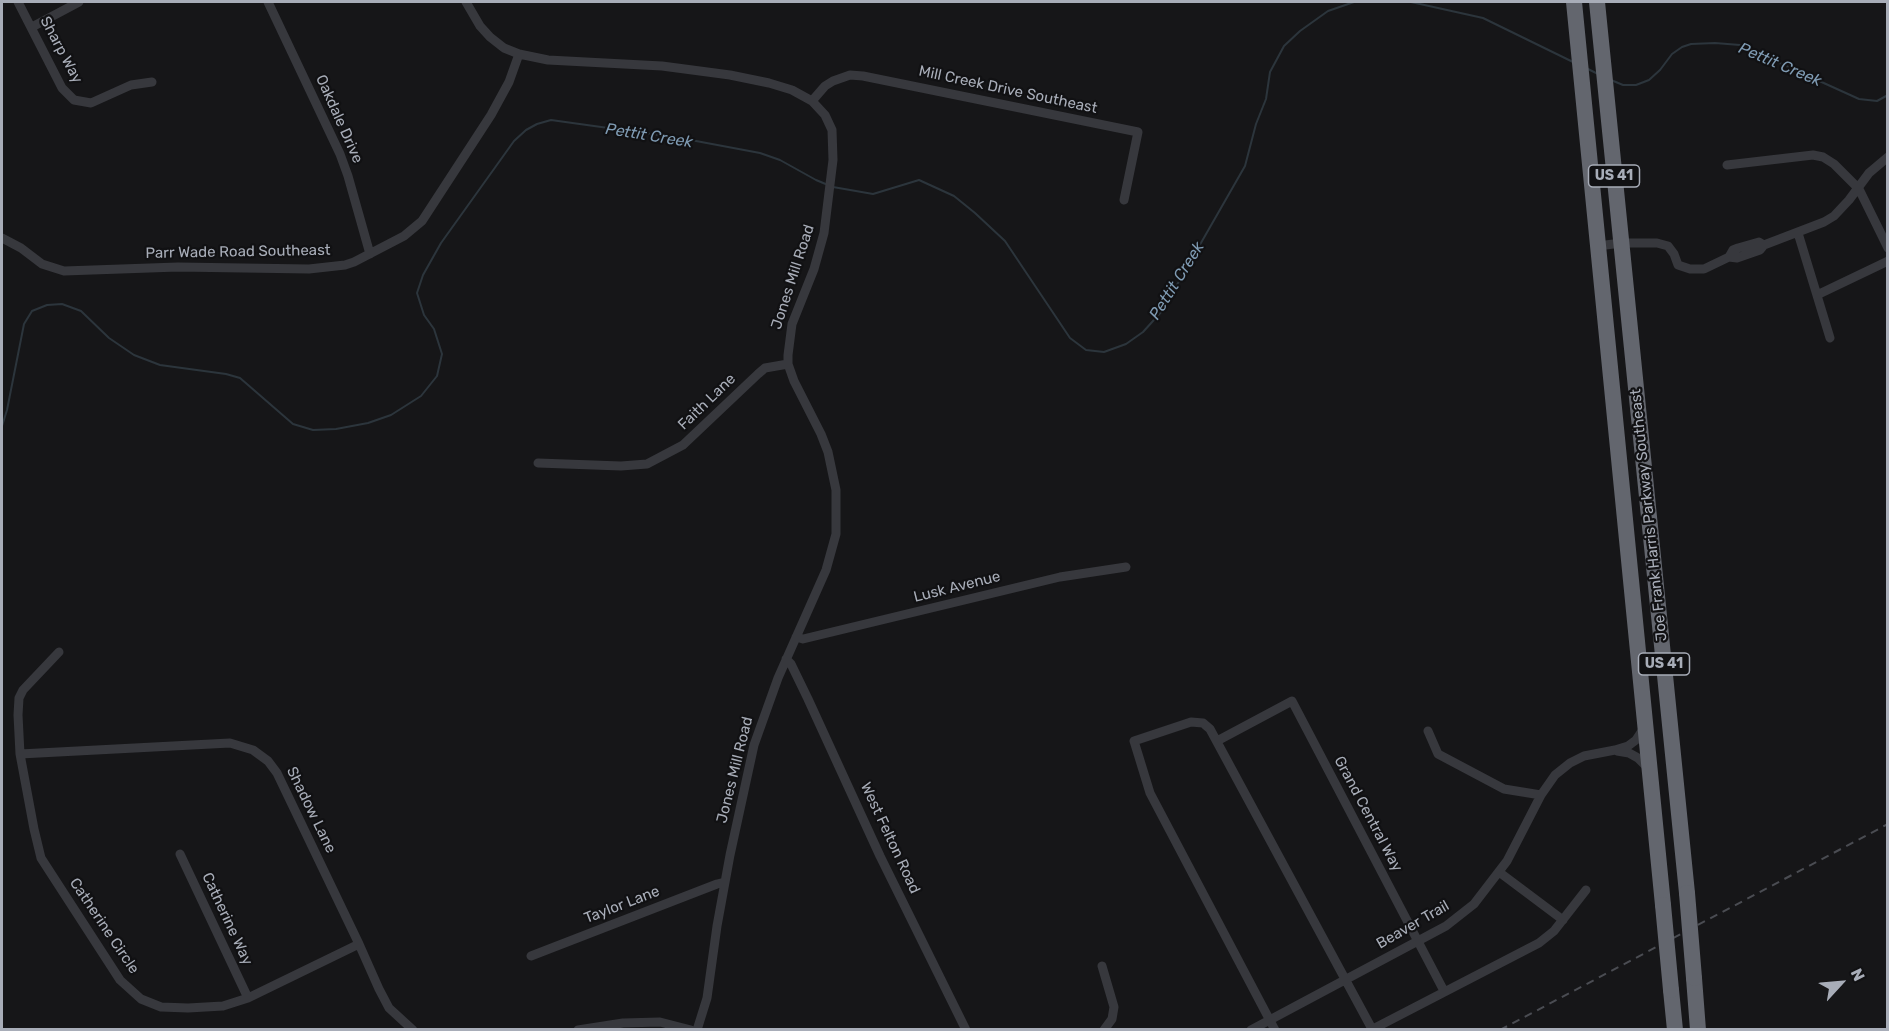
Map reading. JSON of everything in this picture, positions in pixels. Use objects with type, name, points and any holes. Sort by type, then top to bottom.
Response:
[{"type":"highway","name":"Joe Frank Harris Parkway Southeast","points":[[1574,2],[1675,1029]]},
{"type":"highway","name":"Joe Frank Harris Parkway Southeast","points":[[1597,2],[1687,893],[1698,1029]]},
{"type":"street","name":"Sharp Way","points":[[18,2],[62,88],[74,100],[91,103],[131,85],[152,82]]},
{"type":"street","points":[[32,27],[79,2]]},
{"type":"street","name":"Oakdale Drive","points":[[268,2],[340,154],[370,254]]},
{"type":"street","name":"Jones Mill Road","points":[[466,2],[480,26],[490,37],[504,48],[519,54],[548,60],[642,64],[730,75],[784,87],[812,101],[822,111],[830,125],[834,141],[829,202],[821,245],[790,332],[788,364],[794,381],[827,446],[834,472],[837,524],[826,570],[786,659],[754,745],[725,882],[707,998],[697,1029]]},
{"type":"street","name":"Parr Wade Road Southeast","points":[[2,238],[21,248],[42,264],[64,271],[178,267],[309,269],[345,265],[405,236],[422,221],[491,115],[509,82],[519,54]]},
{"type":"street","name":"Mill Creek Drive Southeast","points":[[812,101],[825,86],[833,81],[850,75],[863,76],[1138,132],[1124,200]]},
{"type":"street","points":[[1727,165],[1813,155],[1823,157],[1834,164],[1858,187],[1887,248]]},
{"type":"street","points":[[1598,246],[1621,243],[1657,243],[1668,246],[1678,265],[1690,269],[1704,269],[1729,257],[1733,250],[1759,242],[1764,245],[1798,233],[1834,216],[1875,167],[1887,157]]},
{"type":"street","points":[[1798,233],[1830,338]]},
{"type":"street","points":[[1817,295],[1887,261]]},
{"type":"street","name":"Faith Lane","points":[[538,463],[621,466],[647,464],[683,445],[765,369],[788,364]]},
{"type":"street","name":"Lusk Avenue","points":[[796,637],[802,639],[1060,577],[1126,567]]},
{"type":"street","name":"Catherine Circle","points":[[59,652],[23,690],[19,698],[20,754],[41,858],[120,980],[141,999],[161,1007],[224,1006],[248,998],[359,944]]},
{"type":"street","name":"West Felton Road","points":[[786,659],[791,664],[880,856],[966,1029]]},
{"type":"street","name":"Grand Central Way","points":[[1217,741],[1292,701],[1444,991]]},
{"type":"street","points":[[1275,1029],[1150,794],[1134,741],[1191,722],[1203,723],[1210,729],[1372,1029],[1539,943],[1554,931],[1586,890]]},
{"type":"street","name":"Beaver Trail","points":[[1251,1029],[1446,927],[1474,904],[1507,861],[1541,795],[1555,775],[1570,763],[1592,754],[1615,750],[1632,743],[1645,725]]},
{"type":"street","points":[[1428,731],[1438,754],[1504,789],[1541,795]]},
{"type":"street","name":"Shadow Lane","points":[[20,754],[230,742],[253,750],[268,761],[277,773],[389,1008],[413,1029]]},
{"type":"street","points":[[1615,750],[1638,758],[1650,770]]},
{"type":"street","name":"Catherine Way","points":[[180,854],[248,998]]},
{"type":"street","points":[[1499,872],[1563,920]]},
{"type":"street","name":"Taylor Lane","points":[[531,956],[725,882]]},
{"type":"street","points":[[1102,966],[1114,1007],[1112,1019],[1104,1029]]},
{"type":"street","points":[[578,1029],[623,1023],[660,1022],[690,1029]]},
{"type":"waterway","name":"Pettit Creek","points":[[833,187],[873,194],[919,180],[954,196],[1005,241],[1070,338],[1086,350],[1104,352],[1126,344],[1143,332],[1162,311],[1245,166],[1256,124],[1266,99],[1270,72],[1284,46],[1328,11],[1354,2]]},
{"type":"waterway","name":"Pettit Creek","points":[[1411,2],[1483,18],[1573,62]]},
{"type":"waterway","name":"Pettit Creek","points":[[1611,80],[1623,85],[1636,85],[1649,80],[1672,54],[1682,47],[1691,44],[1715,43],[1740,45],[1859,99],[1877,101],[1888,95]]},
{"type":"waterway","name":"Pettit Creek","points":[[1586,68],[1598,74]]},
{"type":"waterway","name":"Pettit Creek","points":[[2,426],[24,324],[32,311],[47,305],[62,304],[81,311],[109,338],[134,355],[160,365],[240,378],[293,424],[313,430],[336,429],[368,423],[391,415],[421,396],[437,376],[442,354],[434,329],[424,315],[417,293],[423,275],[441,243],[514,141],[537,124],[551,120],[680,138],[760,153],[780,160],[828,185]]},
{"type":"railway","points":[[1500,1030],[1888,824]]}]
